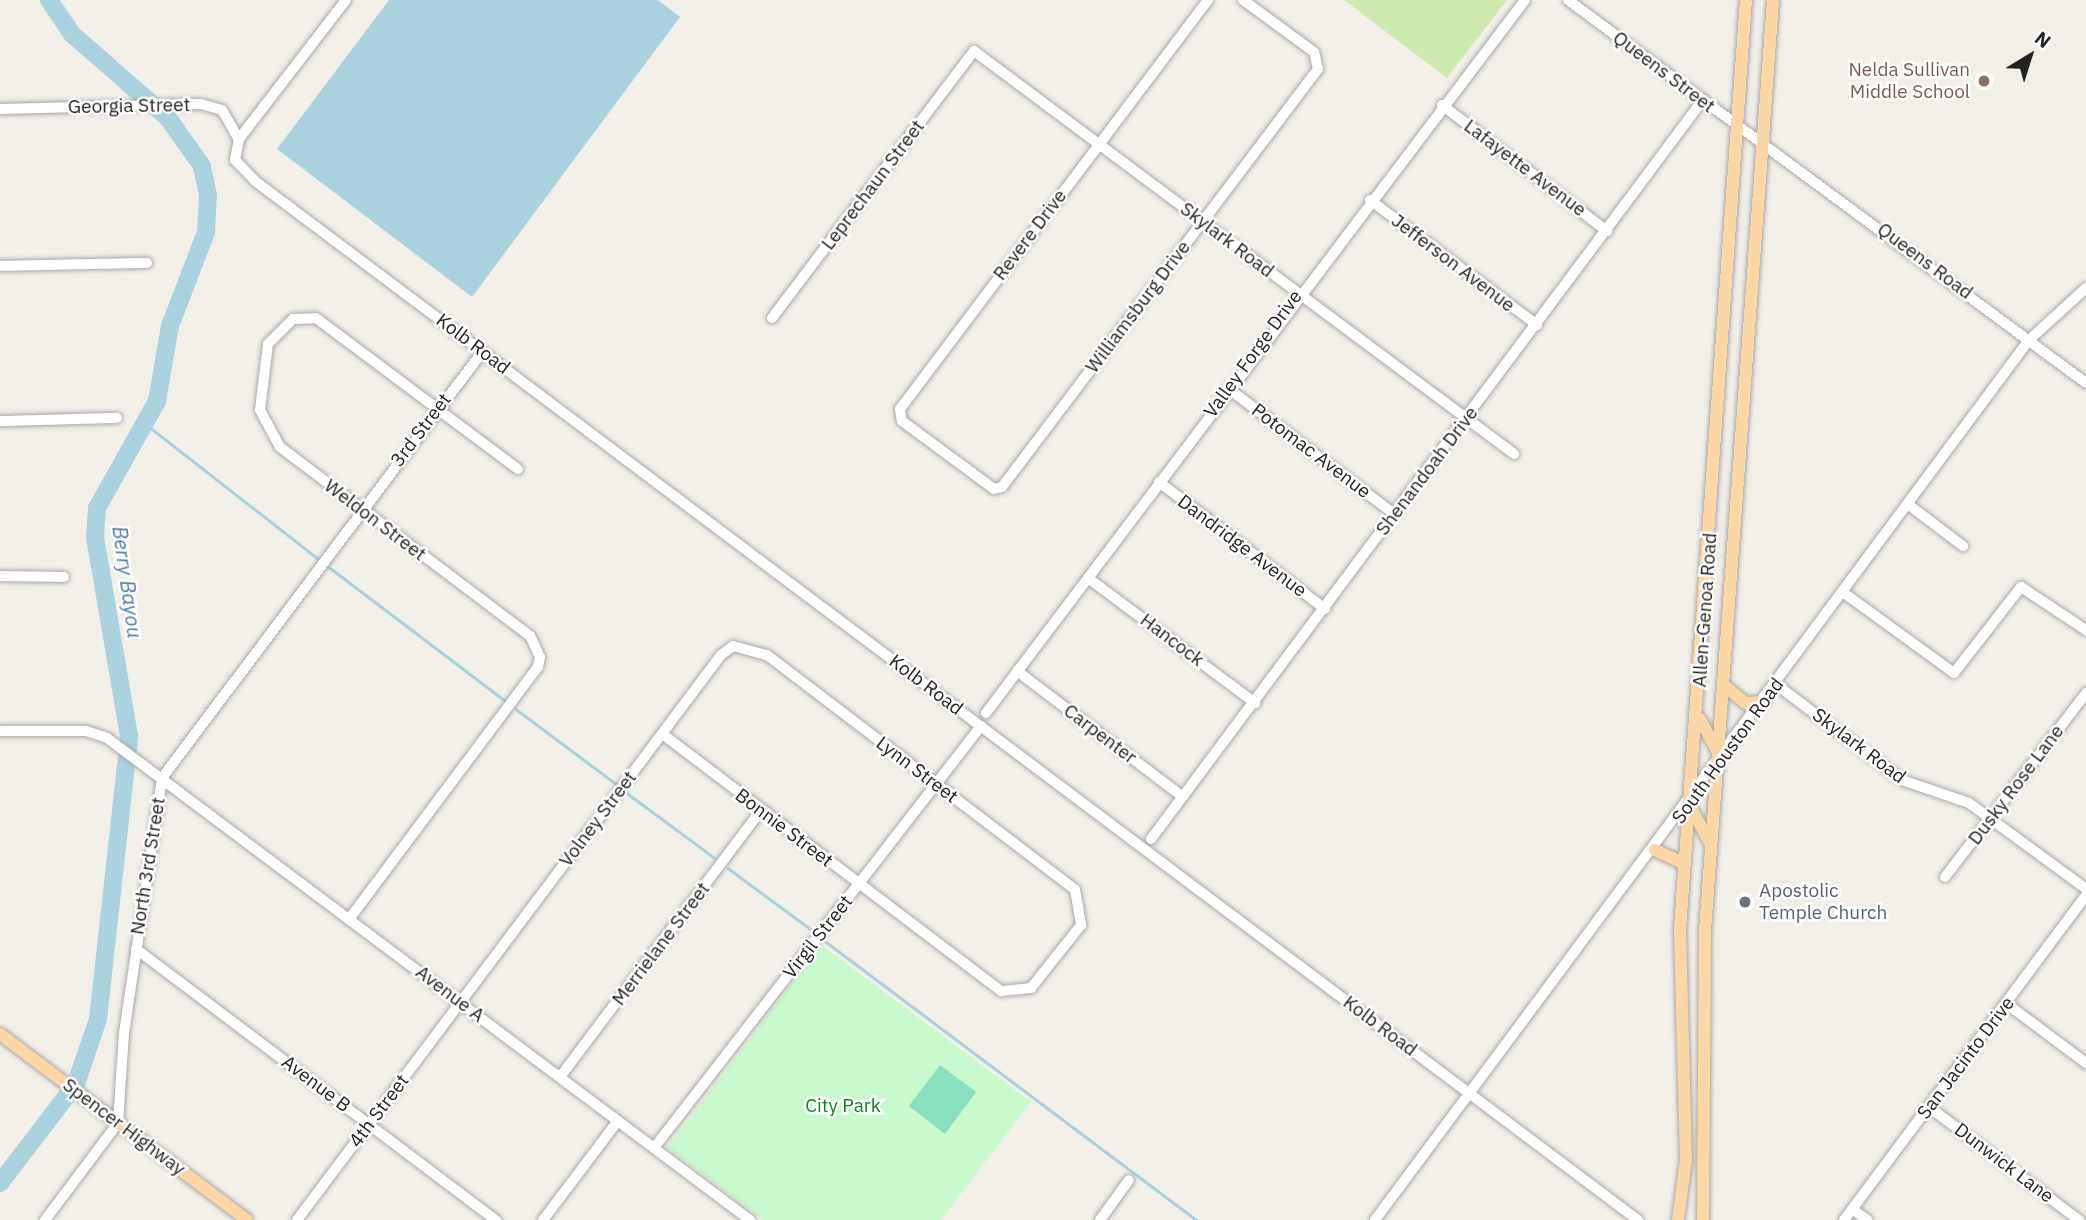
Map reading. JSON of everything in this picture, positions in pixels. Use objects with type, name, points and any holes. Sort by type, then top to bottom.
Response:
[{"type":"main road","name":"Allen-Genoa Road","points":[[1677,1218],[1686,1160],[1680,929],[1724,348],[1746,0]]},
{"type":"main road","name":"Allen-Genoa Road","points":[[1703,1220],[1707,1086],[1705,931],[1721,758],[1772,6]]},
{"type":"main road","points":[[1724,348],[1750,350]]},
{"type":"main road","points":[[1705,600],[1730,603]]},
{"type":"main road","points":[[1725,687],[1745,703],[1764,702]]},
{"type":"main road","points":[[1698,701],[1701,730],[1721,758]]},
{"type":"main road","points":[[1689,804],[1704,824],[1712,854]]},
{"type":"main road","points":[[1655,850],[1685,864]]},
{"type":"main road","points":[[1680,929],[1705,931]]},
{"type":"main road","name":"Spencer Highway","points":[[0,1034],[247,1220]]},
{"type":"main road","points":[[1683,1087],[1707,1086]]},
{"type":"street","points":[[239,139],[346,0]]},
{"type":"street","name":"Revere Drive","points":[[952,459],[899,418],[900,409],[1208,0]]},
{"type":"street","name":"Williamsburg Drive","points":[[952,459],[993,489],[1002,487],[1318,69],[1318,56],[1243,0]]},
{"type":"street","name":"Valley Forge Drive","points":[[986,713],[1298,293],[1525,0]]},
{"type":"street","name":"Queens Street","points":[[1568,0],[1702,101],[1762,141]]},
{"type":"street","points":[[1772,6],[1781,0]]},
{"type":"street","name":"Skylark Road","points":[[974,51],[1514,454]]},
{"type":"street","name":"Leprechaun Street","points":[[772,318],[974,51]]},
{"type":"street","name":"Shenandoah Drive","points":[[1151,839],[1702,101]]},
{"type":"street","name":"Georgia Street","points":[[0,109],[201,104],[222,110],[239,139]]},
{"type":"street","name":"Lafayette Avenue","points":[[1443,105],[1607,231]]},
{"type":"street","name":"Kolb Road","points":[[239,139],[235,160],[255,181],[1638,1220]]},
{"type":"street","name":"Queens Road","points":[[1762,141],[2086,383]]},
{"type":"street","name":"Jefferson Avenue","points":[[1370,200],[1537,325]]},
{"type":"street","points":[[0,266],[147,263]]},
{"type":"street","name":"South Houston Road","points":[[1375,1220],[1468,1092],[1655,850],[2029,340],[2086,288]]},
{"type":"street","name":"Weldon Street","points":[[349,918],[538,667],[540,657],[530,636],[303,467],[267,429],[258,387],[268,344],[293,318],[316,318],[519,469]]},
{"type":"street","name":"3rd Street","points":[[361,510],[483,351]]},
{"type":"street","name":"Potomac Avenue","points":[[1228,389],[1394,514]]},
{"type":"street","points":[[0,421],[117,418]]},
{"type":"street","name":"Dandridge Avenue","points":[[1158,482],[1325,609]]},
{"type":"street","points":[[1909,505],[1963,546]]},
{"type":"street","name":"North 3rd Street","points":[[118,1123],[136,949],[162,778],[361,510]]},
{"type":"street","points":[[0,576],[64,578]]},
{"type":"street","name":"Hancock","points":[[1088,578],[1255,703]]},
{"type":"street","points":[[1844,593],[1954,673],[2021,587],[2086,630]]},
{"type":"street","name":"Volney Street","points":[[461,1002],[721,655],[743,645]]},
{"type":"street","name":"Lynn Street","points":[[743,645],[767,655],[1075,890],[1083,906],[1081,926],[1031,988],[1011,993]]},
{"type":"street","name":"Carpenter","points":[[1017,671],[1183,797]]},
{"type":"street","name":"Skylark Road","points":[[1777,685],[1902,780],[1991,818],[2086,890]]},
{"type":"street","name":"Dusky Rose Lane","points":[[1945,877],[2086,692]]},
{"type":"street","name":"Virgil Street","points":[[654,1148],[981,726]]},
{"type":"street","name":"Avenue A","points":[[0,731],[86,731],[107,738],[750,1220]]},
{"type":"street","name":"Bonnie Street","points":[[662,734],[858,885],[1011,993]]},
{"type":"street","name":"Merrielane Street","points":[[560,1077],[761,810]]},
{"type":"street","name":"San Jacinto Drive","points":[[1844,1220],[2086,895]]},
{"type":"street","name":"Avenue B","points":[[136,949],[496,1220]]},
{"type":"street","name":"4th Street","points":[[297,1220],[461,1002]]},
{"type":"street","points":[[2007,1004],[2086,1063]]},
{"type":"street","name":"Dunwick Lane","points":[[1929,1107],[2079,1220]]},
{"type":"street","points":[[543,1220],[618,1121]]},
{"type":"street","points":[[45,1220],[118,1123]]},
{"type":"street","points":[[1100,1220],[1129,1180]]},
{"type":"street","points":[[1852,1209],[1867,1220]]},
{"type":"green space","points":[[1344,0],[1507,0],[1447,78]]},
{"type":"green space","name":"City Park","points":[[821,945],[1031,1102],[941,1220],[763,1220],[667,1148]]},
{"type":"green space","points":[[940,1065],[976,1092],[945,1134],[909,1106]]},
{"type":"water","points":[[389,0],[658,0],[680,17],[472,297],[277,149]]},
{"type":"waterway","name":"Berry Bayou","points":[[0,1183],[76,1084],[98,1019],[129,736],[95,537],[97,508],[157,401],[170,326],[206,232],[208,195],[202,166],[168,118],[72,34],[49,0]]},
{"type":"waterway","points":[[147,425],[317,558]]},
{"type":"waterway","points":[[329,567],[504,700]]},
{"type":"waterway","points":[[516,709],[615,783]]},
{"type":"waterway","points":[[627,793],[715,858]]},
{"type":"waterway","points":[[728,868],[813,931]]},
{"type":"waterway","points":[[825,941],[1197,1220]]},
{"type":"place","name":"Nelda Sullivan Middle School","points":[[1984,81]]},
{"type":"place","name":"Apostolic Temple Church","points":[[1745,902]]}]
